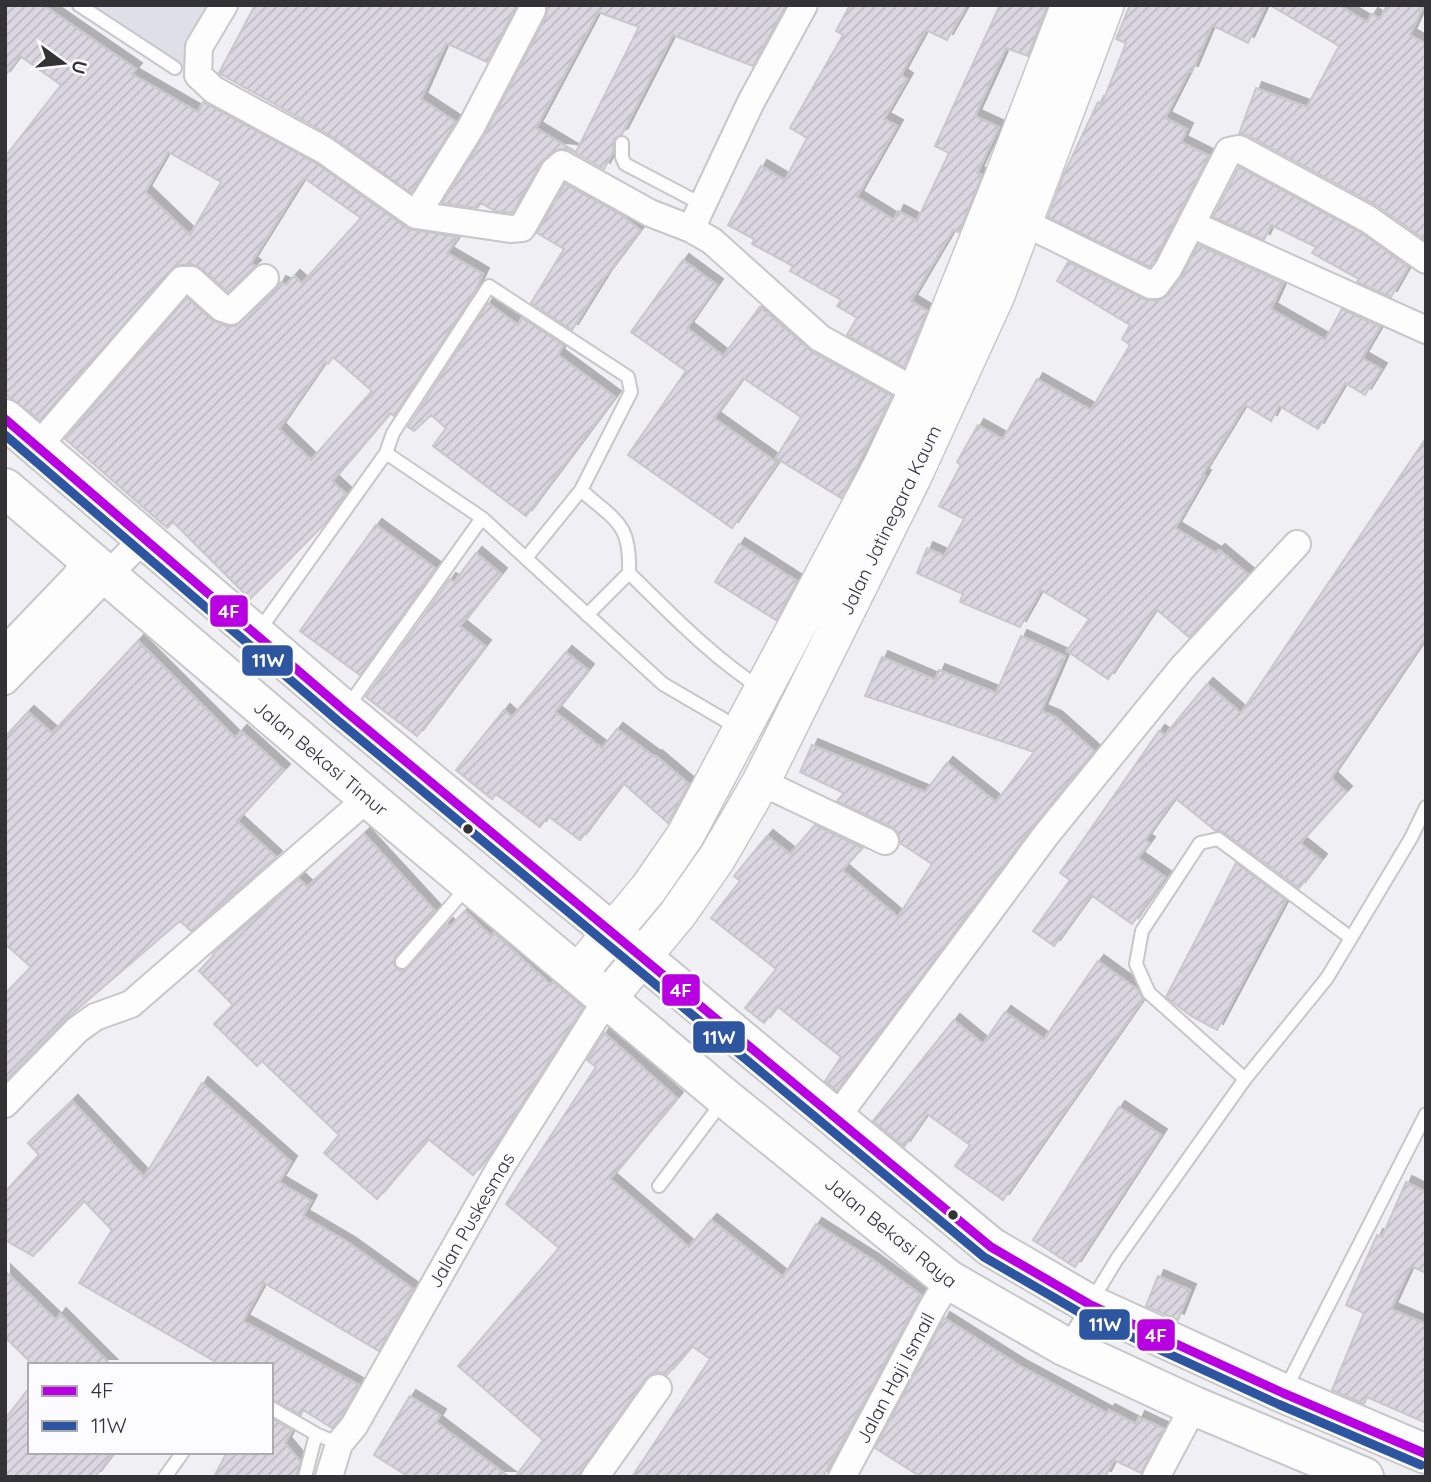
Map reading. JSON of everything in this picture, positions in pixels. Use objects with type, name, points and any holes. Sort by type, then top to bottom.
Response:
[{"type":"main road","points":[[5,419],[345,711],[991,1247],[1089,1304],[1283,1393],[1421,1448]]},
{"type":"main road","name":"Jalan Bekasi Timur","points":[[5,488],[607,999]]},
{"type":"main road","name":"Jalan Bekasi Raya","points":[[607,999],[949,1280],[1064,1346],[1194,1406],[1364,1477]]},
{"type":"street","points":[[224,5],[199,47],[198,75],[214,90],[324,150],[416,215],[522,229],[554,171],[562,164],[649,213],[691,229],[712,241],[820,338],[917,392]]},
{"type":"street","points":[[416,215],[471,127],[532,10],[532,5]]},
{"type":"street","points":[[691,229],[751,102],[804,5]]},
{"type":"street","name":"Jalan Jatinegara Kaum","points":[[607,999],[677,915],[717,858],[761,782],[897,472],[917,392],[1070,5]]},
{"type":"street","name":"Jalan Jatinegara Kaum","points":[[577,974],[649,888],[685,836],[762,689],[897,472],[996,295],[1105,5]]},
{"type":"street","points":[[1023,222],[1151,285],[1156,285],[1229,151],[1239,149],[1368,219],[1426,260]]},
{"type":"street","points":[[1191,224],[1426,330]]},
{"type":"street","points":[[38,446],[182,281],[191,280],[222,308],[231,311],[265,278]]},
{"type":"street","points":[[5,681],[95,565],[144,538]]},
{"type":"street","points":[[836,1118],[1063,814],[1181,668],[1297,544]]},
{"type":"street","points":[[5,650],[75,577],[82,566],[95,565]]},
{"type":"street","points":[[761,782],[885,841]]},
{"type":"street","points":[[5,1104],[77,1030],[95,1017],[131,1004],[368,798]]},
{"type":"street","name":"Jalan Puskesmas","points":[[329,1477],[328,1439],[354,1426],[500,1168],[607,999]]},
{"type":"street","name":"Jalan Haji Ismail","points":[[842,1477],[949,1280]]},
{"type":"street","points":[[595,1477],[658,1388]]},
{"type":"street","points":[[1156,1477],[1194,1406]]},
{"type":"lane","points":[[79,5],[175,68]]},
{"type":"lane","points":[[622,143],[625,164],[703,205]]},
{"type":"lane","points":[[256,635],[386,453],[393,433],[489,286],[628,377],[631,392],[581,490],[526,558]]},
{"type":"lane","points":[[386,453],[482,518],[663,684],[740,729]]},
{"type":"lane","points":[[581,490],[621,525],[630,548],[629,573],[587,615]]},
{"type":"lane","points":[[345,711],[482,518]]},
{"type":"lane","points":[[629,573],[693,636],[733,670],[762,689]]},
{"type":"lane","points":[[1064,1346],[1117,1259],[1245,1079],[1326,978],[1411,838],[1426,807]]},
{"type":"lane","points":[[1245,1079],[1149,993],[1136,964],[1142,931],[1200,843],[1218,839],[1350,938]]},
{"type":"lane","points":[[402,962],[470,883]]},
{"type":"lane","points":[[659,1186],[725,1098]]},
{"type":"lane","points":[[1283,1393],[1426,1114]]},
{"type":"lane","points":[[273,1409],[328,1439],[305,1477]]},
{"type":"lane","points":[[165,1477],[182,1454]]},
{"type":"shaded area","points":[[68,5],[236,5],[185,68]]},
{"type":"building","points":[[5,5],[43,5],[136,69],[132,74],[198,112],[203,102],[316,163],[408,229],[458,237],[447,253],[483,274],[474,293],[394,416],[390,413],[332,481],[346,494],[328,520],[250,599],[173,522],[167,528],[65,439],[187,298],[212,320],[226,326],[235,326],[276,289],[280,282],[286,285],[294,276],[302,283],[361,218],[304,178],[251,263],[255,266],[228,292],[201,268],[191,264],[175,266],[40,420],[5,394],[5,157],[61,85],[20,56],[5,76]],"holes":[[[168,152],[221,182],[190,235],[145,192]],[[333,357],[372,391],[311,460],[279,429],[325,362],[328,364]]]},
{"type":"building","points":[[255,5],[516,6],[487,62],[446,43],[421,99],[456,122],[411,193],[333,137],[219,73]]},
{"type":"building","points":[[548,5],[786,5],[753,66],[673,35],[622,134],[614,139],[613,152],[604,169],[570,150],[560,149],[552,152],[541,163],[512,213],[495,211],[481,203],[477,208],[442,203],[485,134],[546,17]],"holes":[[[598,12],[639,27],[576,152],[536,128]]]},
{"type":"building","points":[[850,5],[967,5],[947,40],[926,30],[901,75],[907,79],[884,119],[897,126],[857,197],[894,220],[898,211],[917,221],[949,153],[935,146],[1000,5],[1047,5],[1028,56],[1006,48],[975,116],[999,127],[977,173],[982,175],[959,232],[953,230],[911,301],[927,311],[904,367],[847,335],[857,318],[837,306],[841,300],[790,271],[793,266],[752,244],[754,239],[728,225],[761,166],[785,180],[807,138],[790,128],[843,35],[836,31]]},
{"type":"building","points":[[1130,5],[1266,5],[1248,43],[1212,25],[1192,72],[1189,71],[1165,118],[1187,129],[1181,142],[1209,156],[1150,267],[1048,217],[1064,174],[1098,102],[1102,104],[1126,43],[1116,39]]},
{"type":"building","points":[[1270,5],[1338,5],[1367,22],[1372,14],[1380,19],[1387,5],[1424,5],[1410,35],[1426,44],[1424,239],[1376,205],[1247,135],[1239,134],[1256,88],[1307,107],[1339,46]]},
{"type":"building","points":[[1239,167],[1360,232],[1408,267],[1391,297],[1357,282],[1359,279],[1312,253],[1316,247],[1271,225],[1264,240],[1213,217]]},
{"type":"building","points":[[565,184],[620,214],[640,230],[605,277],[572,330],[531,303],[564,249],[537,233]]},
{"type":"building","points":[[1198,245],[1283,283],[1271,309],[1325,340],[1342,309],[1380,327],[1362,358],[1381,369],[1365,395],[1345,383],[1318,429],[1279,406],[1271,421],[1245,405],[1202,475],[1205,476],[1175,528],[1216,553],[1219,550],[1248,574],[1189,637],[1156,609],[1108,679],[1067,651],[1089,619],[1041,590],[1020,627],[960,602],[963,594],[917,573],[927,548],[944,556],[964,519],[939,506],[961,465],[957,462],[978,425],[1003,439],[1037,379],[1091,410],[1130,345],[1122,339],[1130,325],[1057,281],[1068,262],[1144,299],[1157,301],[1168,295],[1181,278]]},
{"type":"building","points":[[683,260],[717,285],[687,328],[723,356],[760,307],[812,352],[892,396],[841,498],[776,458],[801,417],[743,378],[714,418],[777,463],[732,528],[628,455],[686,371],[631,332]]},
{"type":"building","points":[[488,303],[518,325],[522,318],[563,345],[558,355],[615,397],[526,516],[433,446],[446,428],[431,415],[414,431],[408,427]]},
{"type":"building","points":[[1426,438],[1426,637],[1331,778],[1346,792],[1300,843],[1321,860],[1299,888],[1223,832],[1216,831],[1175,798],[1145,840],[1149,843],[1138,858],[1165,877],[1132,924],[1091,895],[1054,946],[1033,931],[1070,880],[1060,873],[1159,731],[1165,735],[1207,684],[1241,713]]},
{"type":"building","points":[[376,525],[435,568],[360,675],[300,631]]},
{"type":"building","points":[[739,544],[797,581],[776,620],[715,582]]},
{"type":"building","points":[[476,553],[501,574],[460,626],[485,646],[417,736],[366,697],[450,579],[454,582]]},
{"type":"building","points":[[1021,636],[1065,656],[1041,711],[1056,717],[1094,751],[1033,826],[837,1091],[825,1081],[841,1057],[777,1006],[764,1023],[745,1008],[776,969],[711,918],[740,881],[734,876],[767,836],[790,854],[815,825],[862,848],[842,870],[898,917],[932,864],[900,843],[898,833],[892,827],[837,801],[844,793],[800,772],[812,745],[925,792],[947,763],[996,802],[1034,752],[865,696],[882,657],[935,680],[939,670],[996,693]]},
{"type":"building","points":[[138,641],[235,738],[241,731],[284,770],[237,821],[276,857],[191,931],[180,921],[66,1019],[5,1081],[5,994],[31,967],[5,944],[5,737],[28,712],[52,733]]},
{"type":"building","points":[[566,652],[588,670],[555,712],[602,748],[617,729],[656,756],[689,784],[668,823],[623,783],[580,840],[548,816],[540,827],[496,794],[492,799],[456,770],[504,710],[512,717]]},
{"type":"building","points":[[364,834],[435,911],[395,957],[394,964],[397,969],[401,971],[408,968],[447,924],[450,927],[465,911],[491,936],[494,933],[551,985],[553,982],[583,1007],[494,1148],[473,1175],[428,1139],[377,1199],[324,1153],[339,1135],[262,1061],[257,1066],[214,1024],[233,1005],[199,971],[213,954],[299,879],[307,887]]},
{"type":"building","points":[[1236,863],[1286,900],[1217,1030],[1191,1016],[1166,997]]},
{"type":"building","points":[[1098,961],[1138,990],[1143,999],[1003,1200],[955,1166],[970,1145],[927,1114],[904,1147],[873,1121],[954,1020],[983,1044],[1005,1012],[1044,1039]]},
{"type":"building","points":[[604,1033],[677,1098],[610,1179],[689,1247],[711,1220],[783,1277],[816,1224],[873,1260],[921,1295],[823,1477],[632,1477],[710,1359],[692,1346],[667,1375],[652,1373],[645,1379],[577,1477],[515,1477],[543,1440],[458,1366],[559,1248],[506,1204],[596,1067],[587,1060]]},
{"type":"building","points":[[202,1083],[291,1162],[279,1182],[311,1201],[303,1216],[349,1243],[413,1289],[379,1351],[264,1283],[243,1321],[359,1385],[332,1428],[303,1410],[301,1415],[273,1400],[273,1363],[218,1363],[79,1283],[112,1230],[84,1201],[33,1256],[5,1240],[5,1192],[39,1155],[28,1143],[72,1101],[144,1177]]},
{"type":"building","points":[[1119,1107],[1161,1135],[1075,1267],[1033,1240]]},
{"type":"building","points":[[1406,1182],[1426,1192],[1426,1273],[1411,1266],[1391,1309],[1426,1324],[1426,1423],[1367,1397],[1364,1404],[1332,1390],[1364,1313],[1346,1305],[1377,1235],[1382,1237]]},
{"type":"building","points":[[5,1271],[56,1320],[60,1314],[109,1363],[31,1363],[5,1337]]},
{"type":"building","points":[[1158,1276],[1190,1290],[1178,1320],[1146,1306]]},
{"type":"building","points":[[944,1318],[1020,1366],[1107,1413],[1109,1410],[1136,1424],[1139,1417],[1164,1429],[1141,1473],[1114,1460],[1105,1477],[921,1477],[875,1448]]},
{"type":"building","points":[[28,1390],[28,1454],[112,1454],[95,1477],[5,1477],[5,1419]]},
{"type":"building","points":[[410,1396],[440,1415],[436,1422],[509,1477],[409,1477],[374,1455]]},
{"type":"building","points":[[273,1419],[292,1430],[285,1443],[300,1461],[296,1477],[214,1477],[226,1454],[273,1454]]},
{"type":"transit line","name":"4F","points":[[5,419],[345,711],[991,1247],[1089,1304],[1283,1393],[1426,1454]]},
{"type":"transit line","name":"11W","points":[[5,435],[337,720],[984,1257],[1084,1315],[1278,1404],[1421,1465]]}]
